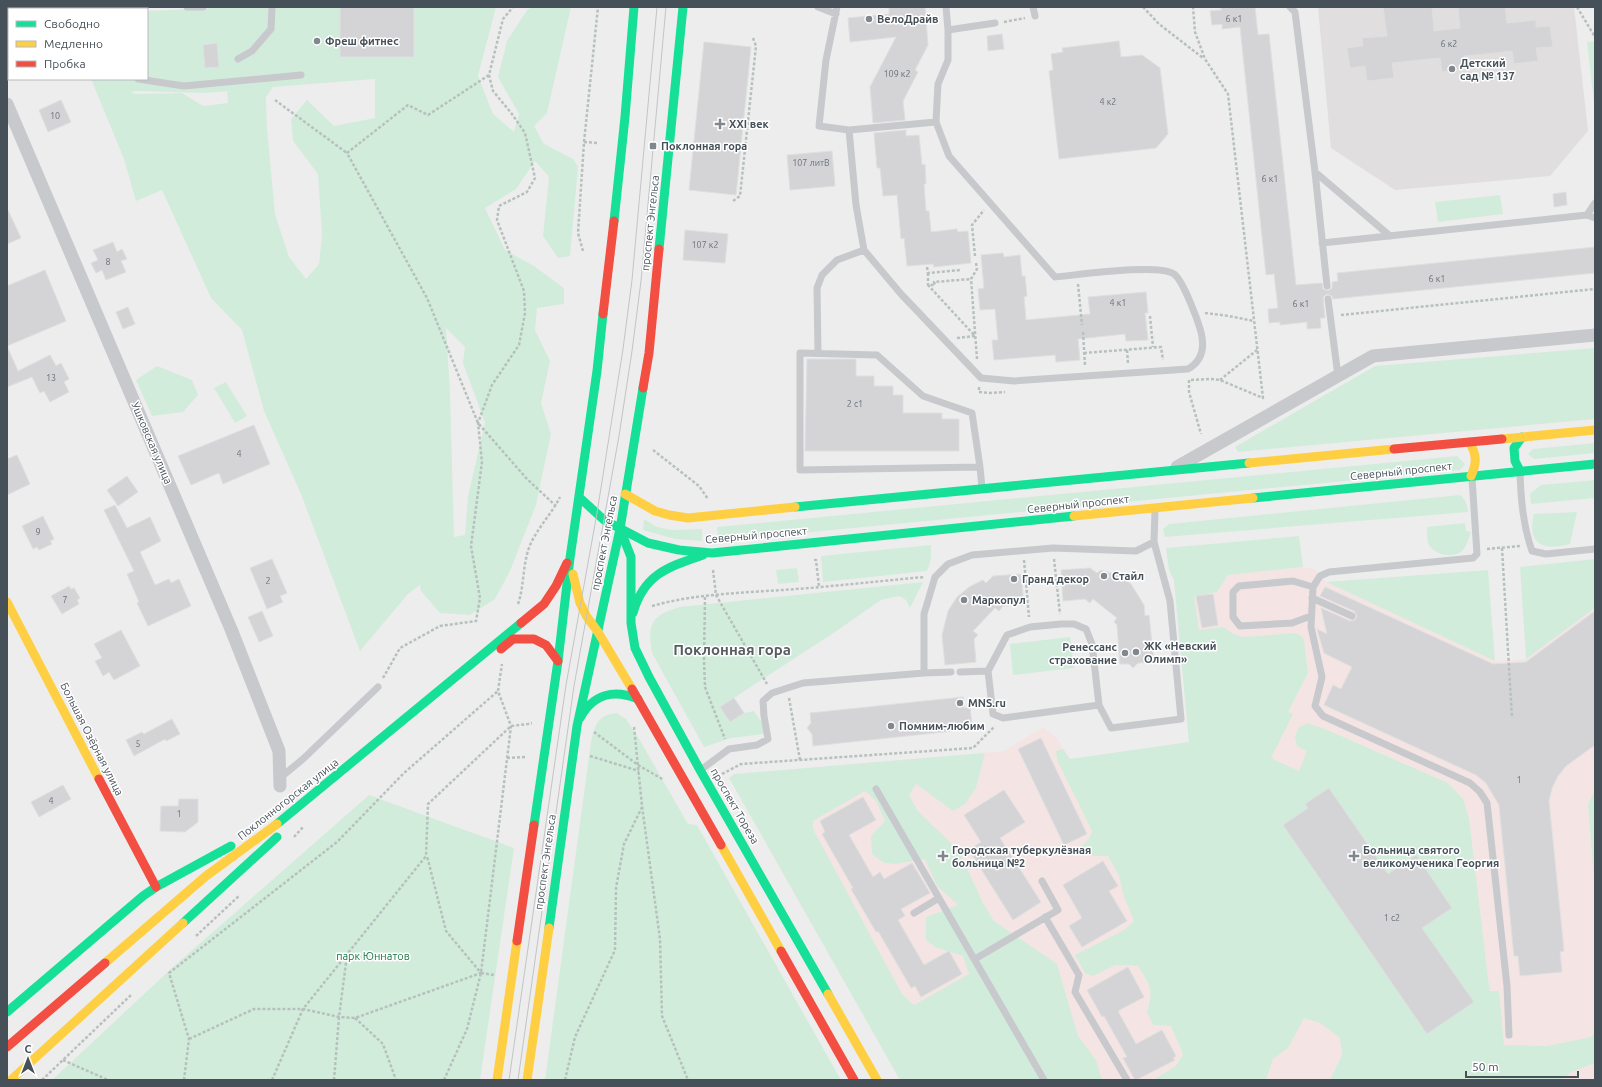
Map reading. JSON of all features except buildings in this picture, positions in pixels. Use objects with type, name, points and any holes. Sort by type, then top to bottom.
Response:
[{"type":"main road","name":"проспект Энгельса","points":[[497,1080],[558,661],[570,558],[597,371],[625,117],[634,7]]},
{"type":"main road","name":"проспект Энгельса","points":[[527,1080],[577,726],[620,529],[649,353],[683,7]]},
{"type":"main road","name":"Северный проспект","points":[[625,494],[652,511],[665,515],[688,518],[982,488],[1595,430]]},
{"type":"main road","points":[[1520,471],[1516,461],[1514,448],[1522,437]]},
{"type":"main road","points":[[1469,442],[1475,451],[1476,465],[1471,476]]},
{"type":"main road","name":"Северный проспект","points":[[579,497],[604,520],[638,539],[659,546],[712,553],[1595,464]]},
{"type":"main road","name":"проспект Тореза","points":[[620,529],[631,557],[631,622],[635,648],[649,677],[700,770],[877,1080]]},
{"type":"main road","points":[[631,622],[634,604],[637,598],[643,587],[657,574],[674,565],[712,553]]},
{"type":"main road","points":[[570,558],[580,603],[587,617],[598,632],[638,699],[854,1080]]},
{"type":"main road","name":"Поклонногорская улица","points":[[7,1047],[206,876],[294,811],[544,604],[556,586],[570,558]]},
{"type":"main road","name":"Большая Озёрная улица","points":[[7,602],[156,887]]},
{"type":"main road","name":"Поклонногорская улица","points":[[10,1080],[288,828],[452,688],[513,639],[534,639],[546,645],[558,661]]},
{"type":"main road","points":[[577,726],[583,711],[594,700],[608,694],[624,694],[638,699]]},
{"type":"main road","points":[[7,1012],[143,896],[156,887],[294,811]]},
{"type":"street","name":"Ушковская улица","points":[[7,104],[231,630],[279,751],[280,782]]},
{"type":"street","points":[[1170,470],[1373,356],[1595,335]]},
{"type":"lane","points":[[187,7],[201,7]]},
{"type":"lane","points":[[238,59],[252,50],[270,29],[272,7]]},
{"type":"lane","points":[[818,7],[836,10],[826,60],[819,126],[849,130],[936,122]]},
{"type":"lane","points":[[849,130],[856,205],[864,250],[901,294],[981,378],[1014,381],[1188,369],[1199,359],[1203,348],[1201,333],[1195,314],[1181,284],[1174,274],[1162,270],[1146,269],[1055,277],[949,156],[936,122],[938,84],[948,60],[946,7]]},
{"type":"lane","points":[[1033,7],[1035,16]]},
{"type":"lane","points":[[1290,7],[1295,12],[1315,172],[1327,286]]},
{"type":"lane","points":[[948,30],[995,23]]},
{"type":"lane","points":[[145,80],[184,86],[301,75]]},
{"type":"lane","points":[[1315,172],[1390,236]]},
{"type":"lane","points":[[1587,215],[1595,203]]},
{"type":"lane","points":[[1322,242],[1587,215],[1595,218]]},
{"type":"lane","points":[[818,353],[817,288],[822,275],[837,260],[864,250]]},
{"type":"lane","points":[[1328,300],[1338,376]]},
{"type":"lane","points":[[980,467],[800,470],[800,353],[877,355],[923,396],[972,413],[980,467],[982,488]]},
{"type":"lane","points":[[1520,471],[1522,510],[1532,551],[1546,554],[1595,550]]},
{"type":"lane","points":[[1471,476],[1476,550],[1476,554],[1473,558],[1329,572],[1320,576],[1312,587],[1310,627],[1322,678],[1315,706],[1323,716],[1470,783],[1480,792],[1487,803],[1507,986],[1509,1035]]},
{"type":"lane","points":[[1099,705],[1003,718],[993,714],[988,671],[1007,635],[1030,627],[1074,624],[1086,630],[1092,644],[1099,705],[1111,728],[1181,719],[1170,601],[1154,542],[1155,508]]},
{"type":"lane","points":[[924,673],[924,614],[935,577],[948,564],[972,555],[1053,548],[1136,551],[1154,542]]},
{"type":"lane","points":[[1311,616],[1292,623],[1240,626],[1233,617],[1232,592],[1239,586],[1293,581],[1312,587]]},
{"type":"lane","points":[[1312,598],[1352,616]]},
{"type":"lane","points":[[960,672],[988,671]]},
{"type":"lane","points":[[700,770],[729,749],[758,745],[768,739],[763,701],[772,693],[802,683],[950,672]]},
{"type":"lane","points":[[280,782],[378,687]]},
{"type":"lane","points":[[876,789],[1044,1080]]},
{"type":"lane","points":[[975,959],[1058,910],[1042,881]]},
{"type":"lane","points":[[914,913],[939,898]]},
{"type":"lane","points":[[1045,917],[1079,975],[1075,992],[1127,1080]]},
{"type":"path","points":[[478,423],[492,385],[519,345],[525,313],[524,291],[497,220],[499,206],[527,192],[535,178],[525,133],[512,114],[492,90],[489,75],[504,19],[513,7]]},
{"type":"path","points":[[582,251],[578,233],[584,142],[598,7]]},
{"type":"path","points":[[1143,7],[1159,24],[1204,59]]},
{"type":"path","points":[[1193,7],[1195,32],[1204,59],[1228,94],[1263,398]]},
{"type":"path","points":[[1577,7],[1595,37]]},
{"type":"path","points":[[995,23],[1035,16]]},
{"type":"path","points":[[733,202],[740,196],[756,46],[753,38]]},
{"type":"path","points":[[347,153],[408,106],[428,115],[489,75]]},
{"type":"path","points":[[274,100],[347,153],[427,298],[478,423],[482,462],[471,546],[480,598],[476,621],[440,626],[400,648],[378,687]]},
{"type":"path","points":[[584,142],[598,143]]},
{"type":"path","points":[[975,256],[972,225],[984,210]]},
{"type":"path","points":[[973,360],[978,365],[971,279],[977,269],[976,263]]},
{"type":"path","points":[[927,267],[928,285],[975,336]]},
{"type":"path","points":[[928,273],[961,270]]},
{"type":"path","points":[[1078,275],[1082,325]]},
{"type":"path","points":[[928,285],[935,284],[934,282],[971,279]]},
{"type":"path","points":[[1330,316],[1595,289]]},
{"type":"path","points":[[1195,314],[1228,316],[1254,321]]},
{"type":"path","points":[[1150,316],[1153,348]]},
{"type":"path","points":[[1083,332],[1085,369]]},
{"type":"path","points":[[959,344],[954,338],[975,336]]},
{"type":"path","points":[[1084,353],[1161,347],[1163,364]]},
{"type":"path","points":[[1220,380],[1257,349]]},
{"type":"path","points":[[1127,350],[1128,366]]},
{"type":"path","points":[[1188,369],[1189,392],[1201,434]]},
{"type":"path","points":[[478,423],[527,479],[556,506]]},
{"type":"path","points":[[653,450],[699,486],[708,499]]},
{"type":"path","points":[[516,610],[520,596],[525,562],[532,541],[556,506],[561,495]]},
{"type":"path","points":[[1476,550],[1530,545]]},
{"type":"path","points":[[1502,548],[1512,718]]},
{"type":"path","points":[[808,561],[816,560],[819,588]]},
{"type":"path","points":[[706,571],[721,569]]},
{"type":"path","points":[[1055,569],[1061,624]]},
{"type":"path","points":[[713,570],[716,595],[772,693]]},
{"type":"path","points":[[1025,571],[1030,627]]},
{"type":"path","points":[[652,601],[648,608],[675,600],[716,595],[819,588],[935,577]]},
{"type":"path","points":[[705,597],[705,687],[729,749]]},
{"type":"path","points":[[444,1080],[467,1029],[481,973],[512,726],[498,691],[504,646]]},
{"type":"path","points":[[787,688],[800,760]]},
{"type":"path","points":[[184,1080],[189,1039],[169,973],[337,842],[404,774],[498,691]]},
{"type":"path","points":[[718,776],[741,764],[973,748],[1003,718]]},
{"type":"path","points":[[481,973],[446,931],[426,856],[428,804],[512,726],[528,724],[536,720]]},
{"type":"path","points":[[633,721],[642,806],[660,939],[662,1016],[688,1080]]},
{"type":"path","points":[[589,728],[638,765],[669,784]]},
{"type":"path","points":[[585,755],[639,772]]},
{"type":"path","points":[[507,758],[531,757]]},
{"type":"path","points":[[565,1080],[575,1037],[615,950],[616,888],[624,844],[642,806]]},
{"type":"path","points":[[272,1080],[303,1008],[426,856]]},
{"type":"path","points":[[334,1080],[339,1017],[347,955]]},
{"type":"path","points":[[189,1039],[254,1009],[303,1008],[339,1017],[355,1018],[481,973],[499,975]]},
{"type":"path","points":[[355,1018],[383,1044],[396,1080]]},
{"type":"path","points":[[63,1060],[108,1080]]},
{"type":"shaded area","name":"Детский сад № 137","points":[[1318,7],[1574,7],[1588,131],[1550,176],[1395,190],[1331,148]]},
{"type":"shaded area","points":[[1303,567],[1314,569],[1326,582],[1495,661],[1526,659],[1595,608],[1595,1080],[900,1080],[729,778],[763,772],[1004,751],[1043,727],[1055,736],[1070,759],[1189,742],[1174,580]]},
{"type":"green space","points":[[236,7],[496,7],[478,76],[493,114],[514,132],[519,114],[498,77],[507,41],[527,10],[532,7],[571,7],[547,113],[534,126],[544,144],[573,159],[578,167],[570,256],[558,258],[543,236],[549,177],[535,161],[516,189],[485,208],[505,250],[534,266],[564,288],[564,304],[537,308],[535,330],[550,361],[541,403],[551,434],[536,505],[510,571],[495,599],[470,615],[440,613],[421,591],[420,585],[408,594],[360,651],[301,494],[264,411],[242,330],[211,298],[162,190],[136,201],[124,159],[91,80],[148,80],[148,11]],"holes":[[[375,79],[375,118],[334,126],[307,100],[291,119],[293,141],[318,174],[322,235],[319,264],[306,279],[289,257],[275,214],[267,128],[266,97],[273,87]],[[231,91],[227,92],[228,103],[203,106],[182,93],[135,94],[131,92],[204,93]],[[446,328],[465,347],[463,363],[485,423],[468,496],[465,535],[454,537],[450,391]]]},
{"type":"green space","points":[[1595,41],[1595,112],[1587,42]]},
{"type":"green space","points":[[1500,195],[1503,214],[1438,222],[1435,202]]},
{"type":"green space","points":[[1595,348],[1595,419],[1238,452],[1235,447],[1375,366]]},
{"type":"green space","points":[[157,366],[192,380],[198,395],[183,412],[152,416],[136,380]]},
{"type":"green space","points":[[226,382],[247,416],[235,423],[214,388]]},
{"type":"green space","points":[[1595,443],[1595,453],[1534,459],[1528,454],[1533,449]]},
{"type":"green space","points":[[1457,456],[1465,464],[1460,470],[718,541],[717,527]]},
{"type":"green space","points":[[1595,480],[1595,498],[1531,504],[1530,494],[1541,485]]},
{"type":"green space","points":[[1460,495],[1465,500],[1468,512],[1165,537],[1163,529],[1169,524]]},
{"type":"green space","points":[[1577,512],[1570,544],[1552,547],[1545,546],[1535,539],[1532,524],[1534,514]]},
{"type":"green space","points":[[644,519],[657,527],[672,530],[702,529],[702,541],[675,539],[643,530]]},
{"type":"green space","points":[[1465,523],[1466,531],[1471,532],[1466,546],[1459,553],[1454,555],[1444,555],[1434,551],[1428,543],[1427,527]]},
{"type":"green space","points":[[1299,536],[1303,567],[1228,575],[1217,592],[1194,596],[1199,630],[1224,627],[1233,634],[1243,637],[1295,633],[1300,635],[1304,640],[1308,673],[1288,712],[1293,714],[1271,758],[1299,771],[1307,751],[1297,746],[1295,737],[1298,728],[1307,723],[1325,729],[1448,783],[1463,799],[1469,818],[1490,991],[1499,991],[1504,1045],[1547,1046],[1591,1037],[1595,1032],[1595,1063],[1571,1072],[1563,1080],[1330,1080],[1342,1055],[1340,1038],[1320,1023],[1304,1018],[1288,1048],[1273,1059],[1266,1080],[1153,1080],[1176,1066],[1183,1054],[1171,1026],[1153,1025],[1147,1012],[1150,998],[1150,988],[1142,972],[1138,966],[1115,965],[1093,976],[1085,973],[1075,955],[1124,930],[1134,921],[1124,897],[1119,876],[1108,856],[1089,856],[1080,847],[1089,839],[1092,831],[1057,760],[1056,751],[1063,749],[1070,759],[1189,742],[1174,580],[1169,570],[1166,548]]},
{"type":"green space","points":[[931,545],[931,559],[927,571],[823,582],[821,556]]},
{"type":"green space","points":[[1595,559],[1595,608],[1526,659],[1520,567]]},
{"type":"green space","points":[[797,568],[799,582],[778,584],[776,570]]},
{"type":"green space","points":[[1488,570],[1495,661],[1326,582]]},
{"type":"green space","points":[[923,582],[910,608],[906,600],[899,596],[881,600],[720,707],[730,722],[744,713],[754,711],[762,723],[764,734],[731,738],[704,747],[652,653],[650,635],[653,622],[670,610],[680,607]]},
{"type":"green space","points":[[1070,637],[1074,668],[1013,675],[1010,644]]},
{"type":"green space","points":[[617,713],[626,719],[638,737],[688,824],[697,825],[841,1080],[545,1080],[591,742],[598,722],[605,716]]},
{"type":"green space","points":[[985,753],[976,788],[965,804],[953,811],[916,784],[909,795],[917,810],[959,851],[983,903],[994,921],[1057,964],[1078,1036],[1096,1060],[1102,1080],[900,1080],[729,778],[734,774]],"holes":[[[865,791],[876,801],[885,821],[871,836],[872,854],[884,863],[896,864],[925,859],[937,886],[958,905],[926,917],[926,940],[935,947],[963,956],[969,974],[914,1005],[902,994],[813,829],[813,821]]]},
{"type":"green space","points":[[1595,790],[1595,893],[1588,804]]},
{"type":"green space","name":"парк Юннатов","points":[[369,795],[514,848],[480,1080],[52,1080],[173,967]]},
{"type":"tram line","points":[[509,1080],[566,685],[597,513],[623,349],[632,280],[657,7]]},
{"type":"tram line","points":[[518,1080],[574,686],[619,436],[632,351],[641,281],[666,7]]},
{"type":"traffic: fast","points":[[614,221],[625,117],[634,7]]},
{"type":"traffic: fast","points":[[659,249],[683,7]]},
{"type":"traffic: fast","points":[[534,825],[558,661],[570,558],[597,371],[603,314]]},
{"type":"traffic: fast","points":[[549,928],[577,726],[620,529],[643,388]]},
{"type":"traffic: fast","points":[[1520,471],[1515,461],[1514,448],[1522,437]]},
{"type":"traffic: fast","points":[[795,507],[1249,463]]},
{"type":"traffic: fast","points":[[1253,498],[1595,464]]},
{"type":"traffic: fast","points":[[579,497],[604,520],[648,543],[679,550],[712,553],[1074,516]]},
{"type":"traffic: fast","points":[[620,529],[631,557],[631,623],[635,648],[649,677],[700,770],[828,994]]},
{"type":"traffic: fast","points":[[633,613],[644,589],[659,574],[668,568],[703,555]]},
{"type":"traffic: fast","points":[[277,824],[521,623]]},
{"type":"traffic: fast","points":[[580,718],[591,704],[605,696],[621,694],[638,699]]},
{"type":"traffic: fast","points":[[183,923],[277,837]]},
{"type":"traffic: fast","points":[[7,1012],[143,896],[156,887],[231,846]]},
{"type":"traffic: slow","points":[[1502,439],[1595,430]]},
{"type":"traffic: slow","points":[[1469,442],[1475,455],[1475,463],[1471,476]]},
{"type":"traffic: slow","points":[[1249,463],[1394,449]]},
{"type":"traffic: slow","points":[[625,494],[655,511],[688,518],[795,507]]},
{"type":"traffic: slow","points":[[1074,516],[1253,498]]},
{"type":"traffic: slow","points":[[573,574],[580,603],[587,617],[598,632],[632,689]]},
{"type":"traffic: slow","points":[[7,602],[99,779]]},
{"type":"traffic: slow","points":[[105,963],[206,876],[277,824]]},
{"type":"traffic: slow","points":[[721,845],[781,951]]},
{"type":"traffic: slow","points":[[11,1080],[183,923]]},
{"type":"traffic: slow","points":[[527,1080],[549,928]]},
{"type":"traffic: slow","points":[[497,1080],[517,941]]},
{"type":"traffic: slow","points":[[828,994],[877,1080]]},
{"type":"traffic: jam","points":[[603,314],[614,221]]},
{"type":"traffic: jam","points":[[643,388],[649,353],[659,249]]},
{"type":"traffic: jam","points":[[1394,449],[1502,439]]},
{"type":"traffic: jam","points":[[521,623],[544,604],[556,586],[567,563]]},
{"type":"traffic: jam","points":[[501,649],[513,639],[534,639],[546,645],[558,661]]},
{"type":"traffic: jam","points":[[632,689],[721,845]]},
{"type":"traffic: jam","points":[[99,779],[156,887]]},
{"type":"traffic: jam","points":[[517,941],[534,825]]},
{"type":"traffic: jam","points":[[781,951],[854,1080]]},
{"type":"traffic: jam","points":[[7,1047],[105,963]]},
{"type":"place","name":"ВелоДрайв","points":[[869,19]]},
{"type":"place","name":"Фреш фитнес","points":[[317,41]]},
{"type":"place","name":"Детский сад № 137","points":[[1452,69]]},
{"type":"place","name":"XXI век","points":[[720,124]]},
{"type":"place","name":"Поклонная гора","points":[[653,146]]},
{"type":"place","name":"Стайл","points":[[1104,576]]},
{"type":"place","name":"Гранд декор","points":[[1014,579]]},
{"type":"place","name":"Маркопул","points":[[964,600]]},
{"type":"place","name":"ЖК «Невский Олимп»","points":[[1136,652]]},
{"type":"place","name":"Ренессанс страхование","points":[[1125,653]]},
{"type":"place","name":"MNS.ru","points":[[960,703]]},
{"type":"place","name":"Помним-любим","points":[[891,726]]},
{"type":"place","name":"Городская туберкулёзная больница №2","points":[[943,856]]},
{"type":"place","name":"Больница святого великомученика Георгия","points":[[1354,856]]},
{"type":"district","name":"Поклонная гора","points":[[732,649]]}]
